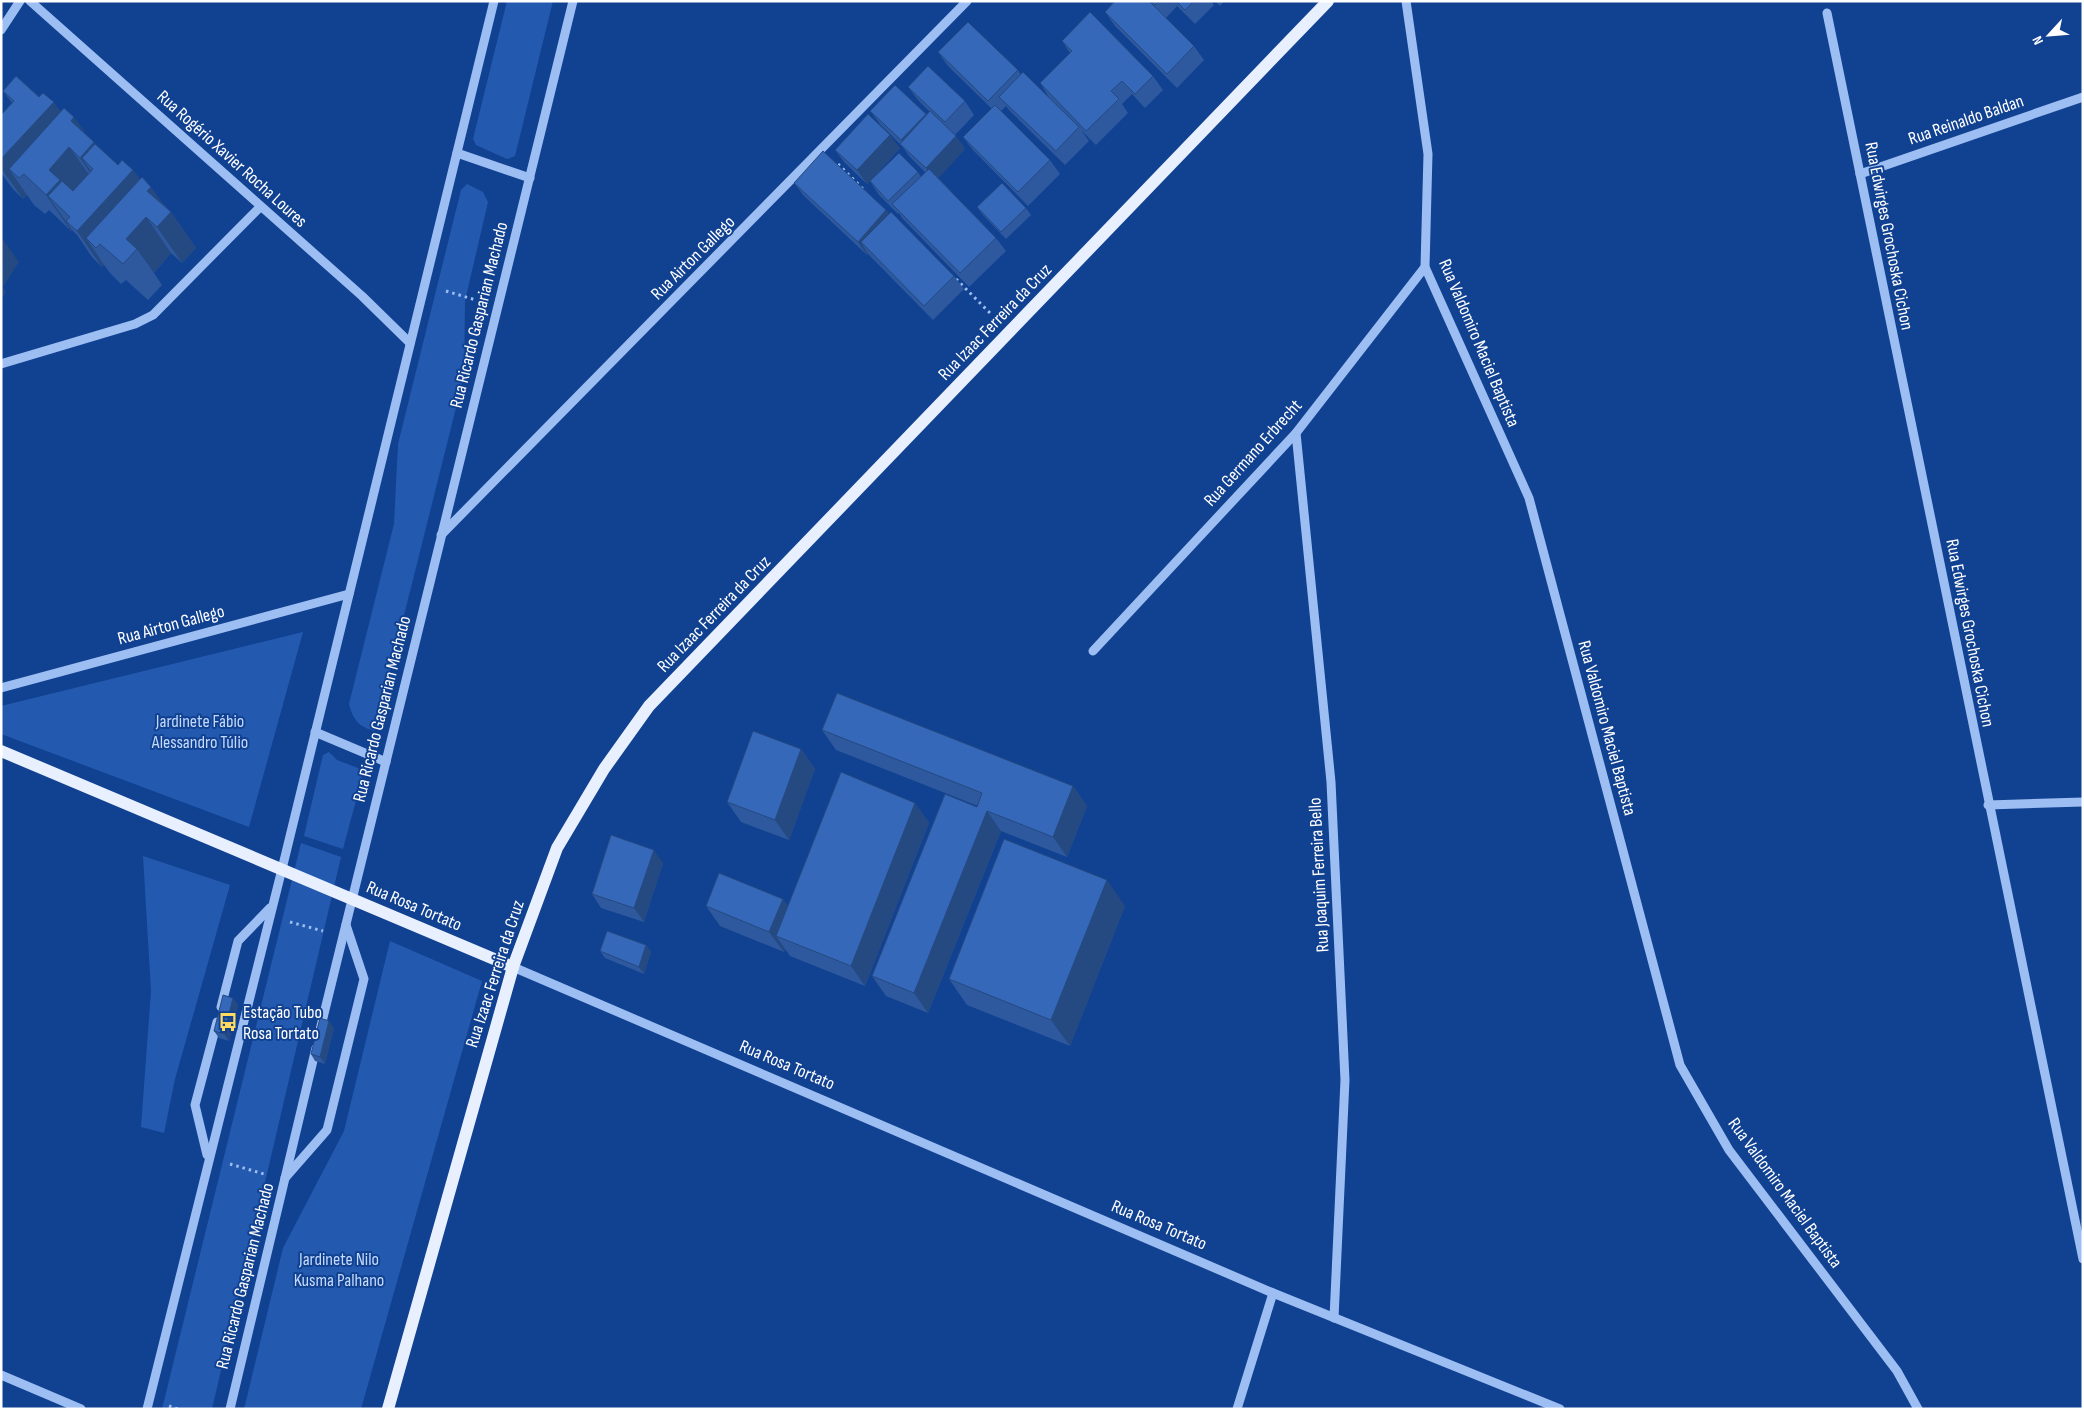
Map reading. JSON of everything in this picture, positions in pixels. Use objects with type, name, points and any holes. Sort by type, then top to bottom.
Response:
[{"type":"main road","name":"Rua Izaac Ferreira da Cruz","points":[[388,1409],[513,967],[557,848],[604,769],[649,706],[1328,1]]},
{"type":"main road","name":"Rua Rosa Tortato","points":[[1,750],[513,967]]},
{"type":"street","points":[[1,30],[20,1]]},
{"type":"street","name":"Rua Rogério Xavier Rocha Loures","points":[[30,1],[362,296],[410,343]]},
{"type":"street","points":[[146,1409],[282,869],[494,1]]},
{"type":"street","name":"Rua Ricardo Gasparian Machado","points":[[230,1409],[284,1180],[327,1130],[364,979],[346,924],[573,1]]},
{"type":"street","name":"Rua Airton Gallego","points":[[441,535],[967,1]]},
{"type":"street","name":"Rua Valdomiro Maciel Baptista","points":[[1406,1],[1428,154],[1424,267],[1530,498],[1680,1066],[1729,1150],[1897,1371],[1918,1409]]},
{"type":"street","name":"Rua Edwirges Grochoska Cichon","points":[[1827,13],[1988,805],[2083,1259]]},
{"type":"street","name":"Rua Reinaldo Baldan","points":[[1860,174],[2083,97]]},
{"type":"street","points":[[457,153],[530,178]]},
{"type":"street","points":[[1,364],[135,324],[153,315],[260,206]]},
{"type":"street","name":"Rua Germano Erbrecht","points":[[1093,651],[1296,432],[1424,267]]},
{"type":"street","name":"Rua Joaquim Ferreira Bello","points":[[1296,432],[1331,782],[1345,1080],[1334,1318]]},
{"type":"street","name":"Rua Airton Gallego","points":[[1,688],[349,594]]},
{"type":"street","points":[[315,732],[386,762]]},
{"type":"street","points":[[1988,805],[2083,802]]},
{"type":"street","points":[[208,1158],[196,1105],[200,1086],[238,941],[272,906]]},
{"type":"street","points":[[284,1180],[346,924]]},
{"type":"street","name":"Rua Rosa Tortato","points":[[513,967],[1274,1293],[1560,1409]]},
{"type":"street","points":[[1237,1409],[1274,1293]]},
{"type":"street","points":[[1,1375],[81,1409]]},
{"type":"path","points":[[823,149],[871,197]]},
{"type":"path","points":[[954,278],[1009,332]]},
{"type":"path","points":[[425,284],[498,307]]},
{"type":"path","points":[[269,916],[343,937]]},
{"type":"path","points":[[208,1158],[284,1180]]},
{"type":"green space","points":[[507,1],[553,1],[515,156],[507,159],[476,145],[473,139]]},
{"type":"green space","points":[[467,184],[483,192],[488,202],[465,301],[464,376],[375,731],[357,722],[349,704],[394,524],[398,444],[461,190]]},
{"type":"green space","name":"Jardinete Fábio Alessandro Túlio","points":[[303,632],[249,827],[1,734],[1,706]]},
{"type":"green space","points":[[329,752],[337,760],[358,768],[362,778],[343,849],[304,836],[323,755]]},
{"type":"green space","points":[[301,843],[341,857],[212,1409],[162,1409]]},
{"type":"green space","points":[[143,856],[230,885],[175,1079],[164,1133],[141,1127],[151,991]]},
{"type":"green space","name":"Jardinete Nilo Kusma Palhano","points":[[390,941],[482,981],[361,1409],[244,1409],[283,1248],[344,1131]]},
{"type":"building","points":[[1115,1],[1149,1],[1194,46],[1167,74],[1105,12]]},
{"type":"building","points":[[1176,1],[1194,1],[1185,10]]},
{"type":"building","points":[[1090,12],[1153,76],[1135,94],[1122,81],[1111,91],[1119,99],[1086,131],[1040,83],[1072,51],[1062,41]]},
{"type":"building","points":[[968,22],[1018,70],[988,101],[938,52]]},
{"type":"building","points":[[928,66],[965,101],[945,122],[908,87]]},
{"type":"building","points":[[1023,72],[1079,127],[1056,151],[999,97]]},
{"type":"building","points":[[16,76],[39,97],[43,93],[54,102],[1,159],[1,115],[14,101],[3,91]]},
{"type":"building","points":[[895,85],[926,114],[901,140],[870,111]]},
{"type":"building","points":[[995,105],[1050,160],[1018,192],[963,137]]},
{"type":"building","points":[[64,108],[74,117],[71,121],[94,142],[80,158],[69,147],[49,170],[60,180],[46,195],[24,174],[19,178],[9,169]]},
{"type":"building","points":[[930,111],[956,136],[926,168],[900,144]]},
{"type":"building","points":[[868,114],[890,135],[857,170],[835,150]]},
{"type":"building","points":[[95,144],[118,165],[122,160],[133,170],[77,231],[66,221],[70,217],[48,196],[62,181],[73,191],[93,169],[82,158]]},
{"type":"building","points":[[823,151],[886,210],[858,242],[794,183]]},
{"type":"building","points":[[899,153],[918,172],[888,201],[870,181]]},
{"type":"building","points":[[929,169],[996,238],[960,273],[892,204]]},
{"type":"building","points":[[142,177],[151,187],[147,191],[171,212],[157,227],[146,217],[126,239],[137,249],[123,264],[100,244],[96,248],[86,238]]},
{"type":"building","points":[[1002,183],[1026,208],[1001,232],[977,207]]},
{"type":"building","points":[[891,212],[954,276],[924,306],[861,242]]},
{"type":"building","points":[[837,693],[1073,786],[1053,837],[987,811],[914,993],[872,976],[945,794],[977,807],[982,793],[822,730]]},
{"type":"building","points":[[753,731],[801,749],[775,820],[727,802]]},
{"type":"building","points":[[841,772],[915,803],[851,966],[776,936]]},
{"type":"building","points":[[611,835],[654,850],[634,908],[592,894]]},
{"type":"building","points":[[1004,839],[1107,880],[1051,1020],[949,979]]},
{"type":"building","points":[[719,873],[783,899],[769,932],[706,906]]},
{"type":"building","points":[[607,931],[646,945],[639,967],[600,951]]},
{"type":"building","points":[[223,995],[233,998],[224,1034],[214,1031]]},
{"type":"building","points":[[320,1018],[329,1021],[320,1057],[311,1054]]},
{"type":"place","name":"Estação Tubo Rosa Tortato","points":[[228,1022]]}]
